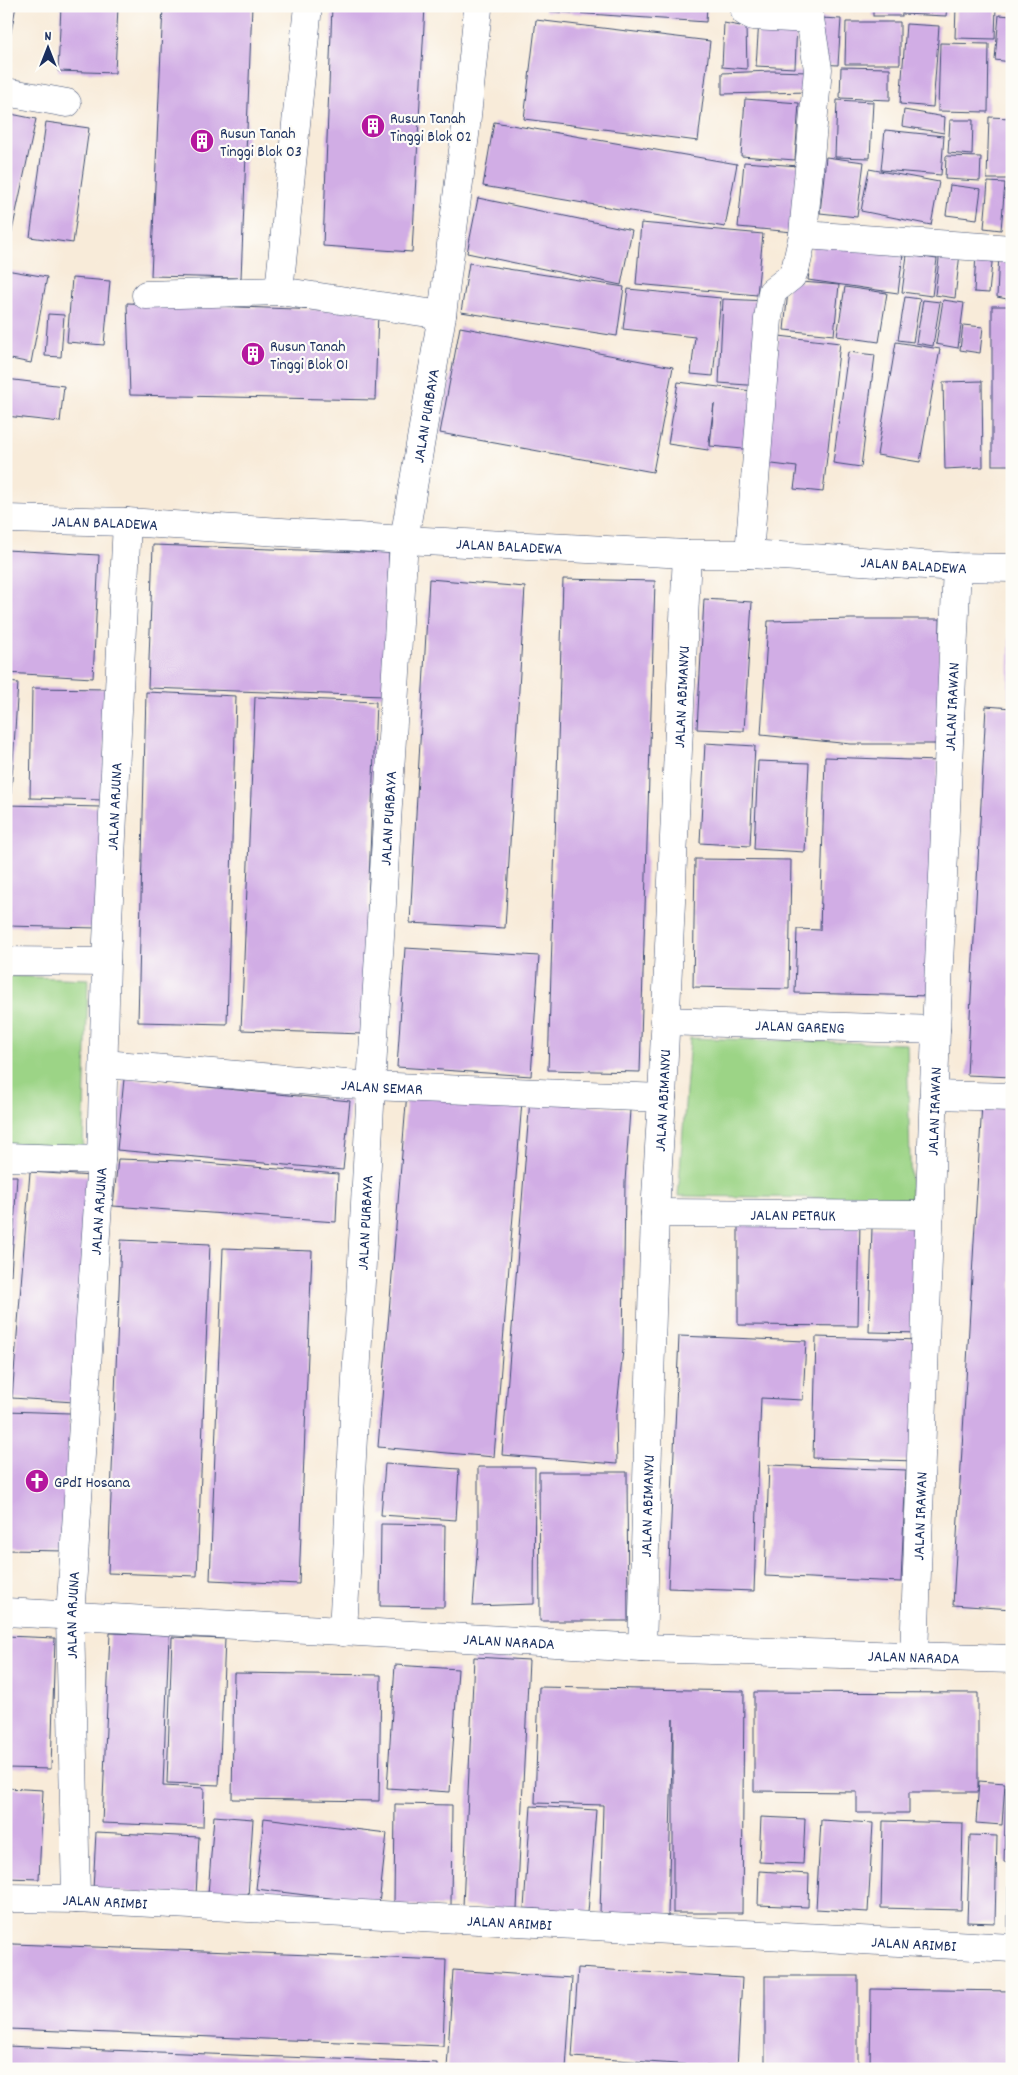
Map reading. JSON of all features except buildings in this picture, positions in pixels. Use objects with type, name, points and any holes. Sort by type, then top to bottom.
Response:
[{"type":"street","points":[[279,291],[308,6]]},
{"type":"street","points":[[746,6],[745,12],[753,16],[810,19],[818,69],[803,235],[792,276],[772,292],[750,548]]},
{"type":"street","name":"JALAN PURBAYA","points":[[343,1632],[371,1086],[406,529],[442,315],[465,135],[478,9]]},
{"type":"street","points":[[6,92],[67,103]]},
{"type":"street","points":[[803,235],[1012,249]]},
{"type":"street","points":[[146,295],[279,291],[442,315]]},
{"type":"street","name":"JALAN BALADEWA","points":[[6,519],[406,529],[687,554],[750,548],[957,567],[1012,568]]},
{"type":"street","name":"JALAN ARJUNA","points":[[76,1899],[70,1616],[101,1160],[106,962],[127,522]]},
{"type":"street","name":"JALAN ABIMANYU","points":[[642,1648],[655,1213],[687,554]]},
{"type":"street","name":"JALAN IRAWAN","points":[[914,1656],[936,1030],[957,567]]},
{"type":"street","points":[[6,961],[106,962]]},
{"type":"street","name":"JALAN GARENG","points":[[664,1021],[936,1030]]},
{"type":"street","name":"JALAN SEMAR","points":[[104,1064],[371,1086],[662,1098]]},
{"type":"street","points":[[934,1095],[1012,1097]]},
{"type":"street","points":[[6,1157],[101,1160]]},
{"type":"street","name":"JALAN PETRUK","points":[[655,1213],[930,1215]]},
{"type":"street","name":"JALAN NARADA","points":[[6,1612],[642,1648],[1012,1659]]},
{"type":"street","name":"JALAN ARIMBI","points":[[6,1898],[76,1899],[1012,1948]]},
{"type":"green space","points":[[6,976],[88,979],[83,1148],[6,1145]]},
{"type":"green space","points":[[690,1038],[907,1044],[911,1199],[678,1196]]},
{"type":"place","name":"Rusun Tanah Tinggi Blok 02","points":[[373,126]]},
{"type":"place","name":"Rusun Tanah Tinggi Blok 03","points":[[202,141]]},
{"type":"place","name":"Rusun Tanah Tinggi Blok 01","points":[[253,354]]},
{"type":"place","name":"GPdI Hosana","points":[[37,1481]]}]
